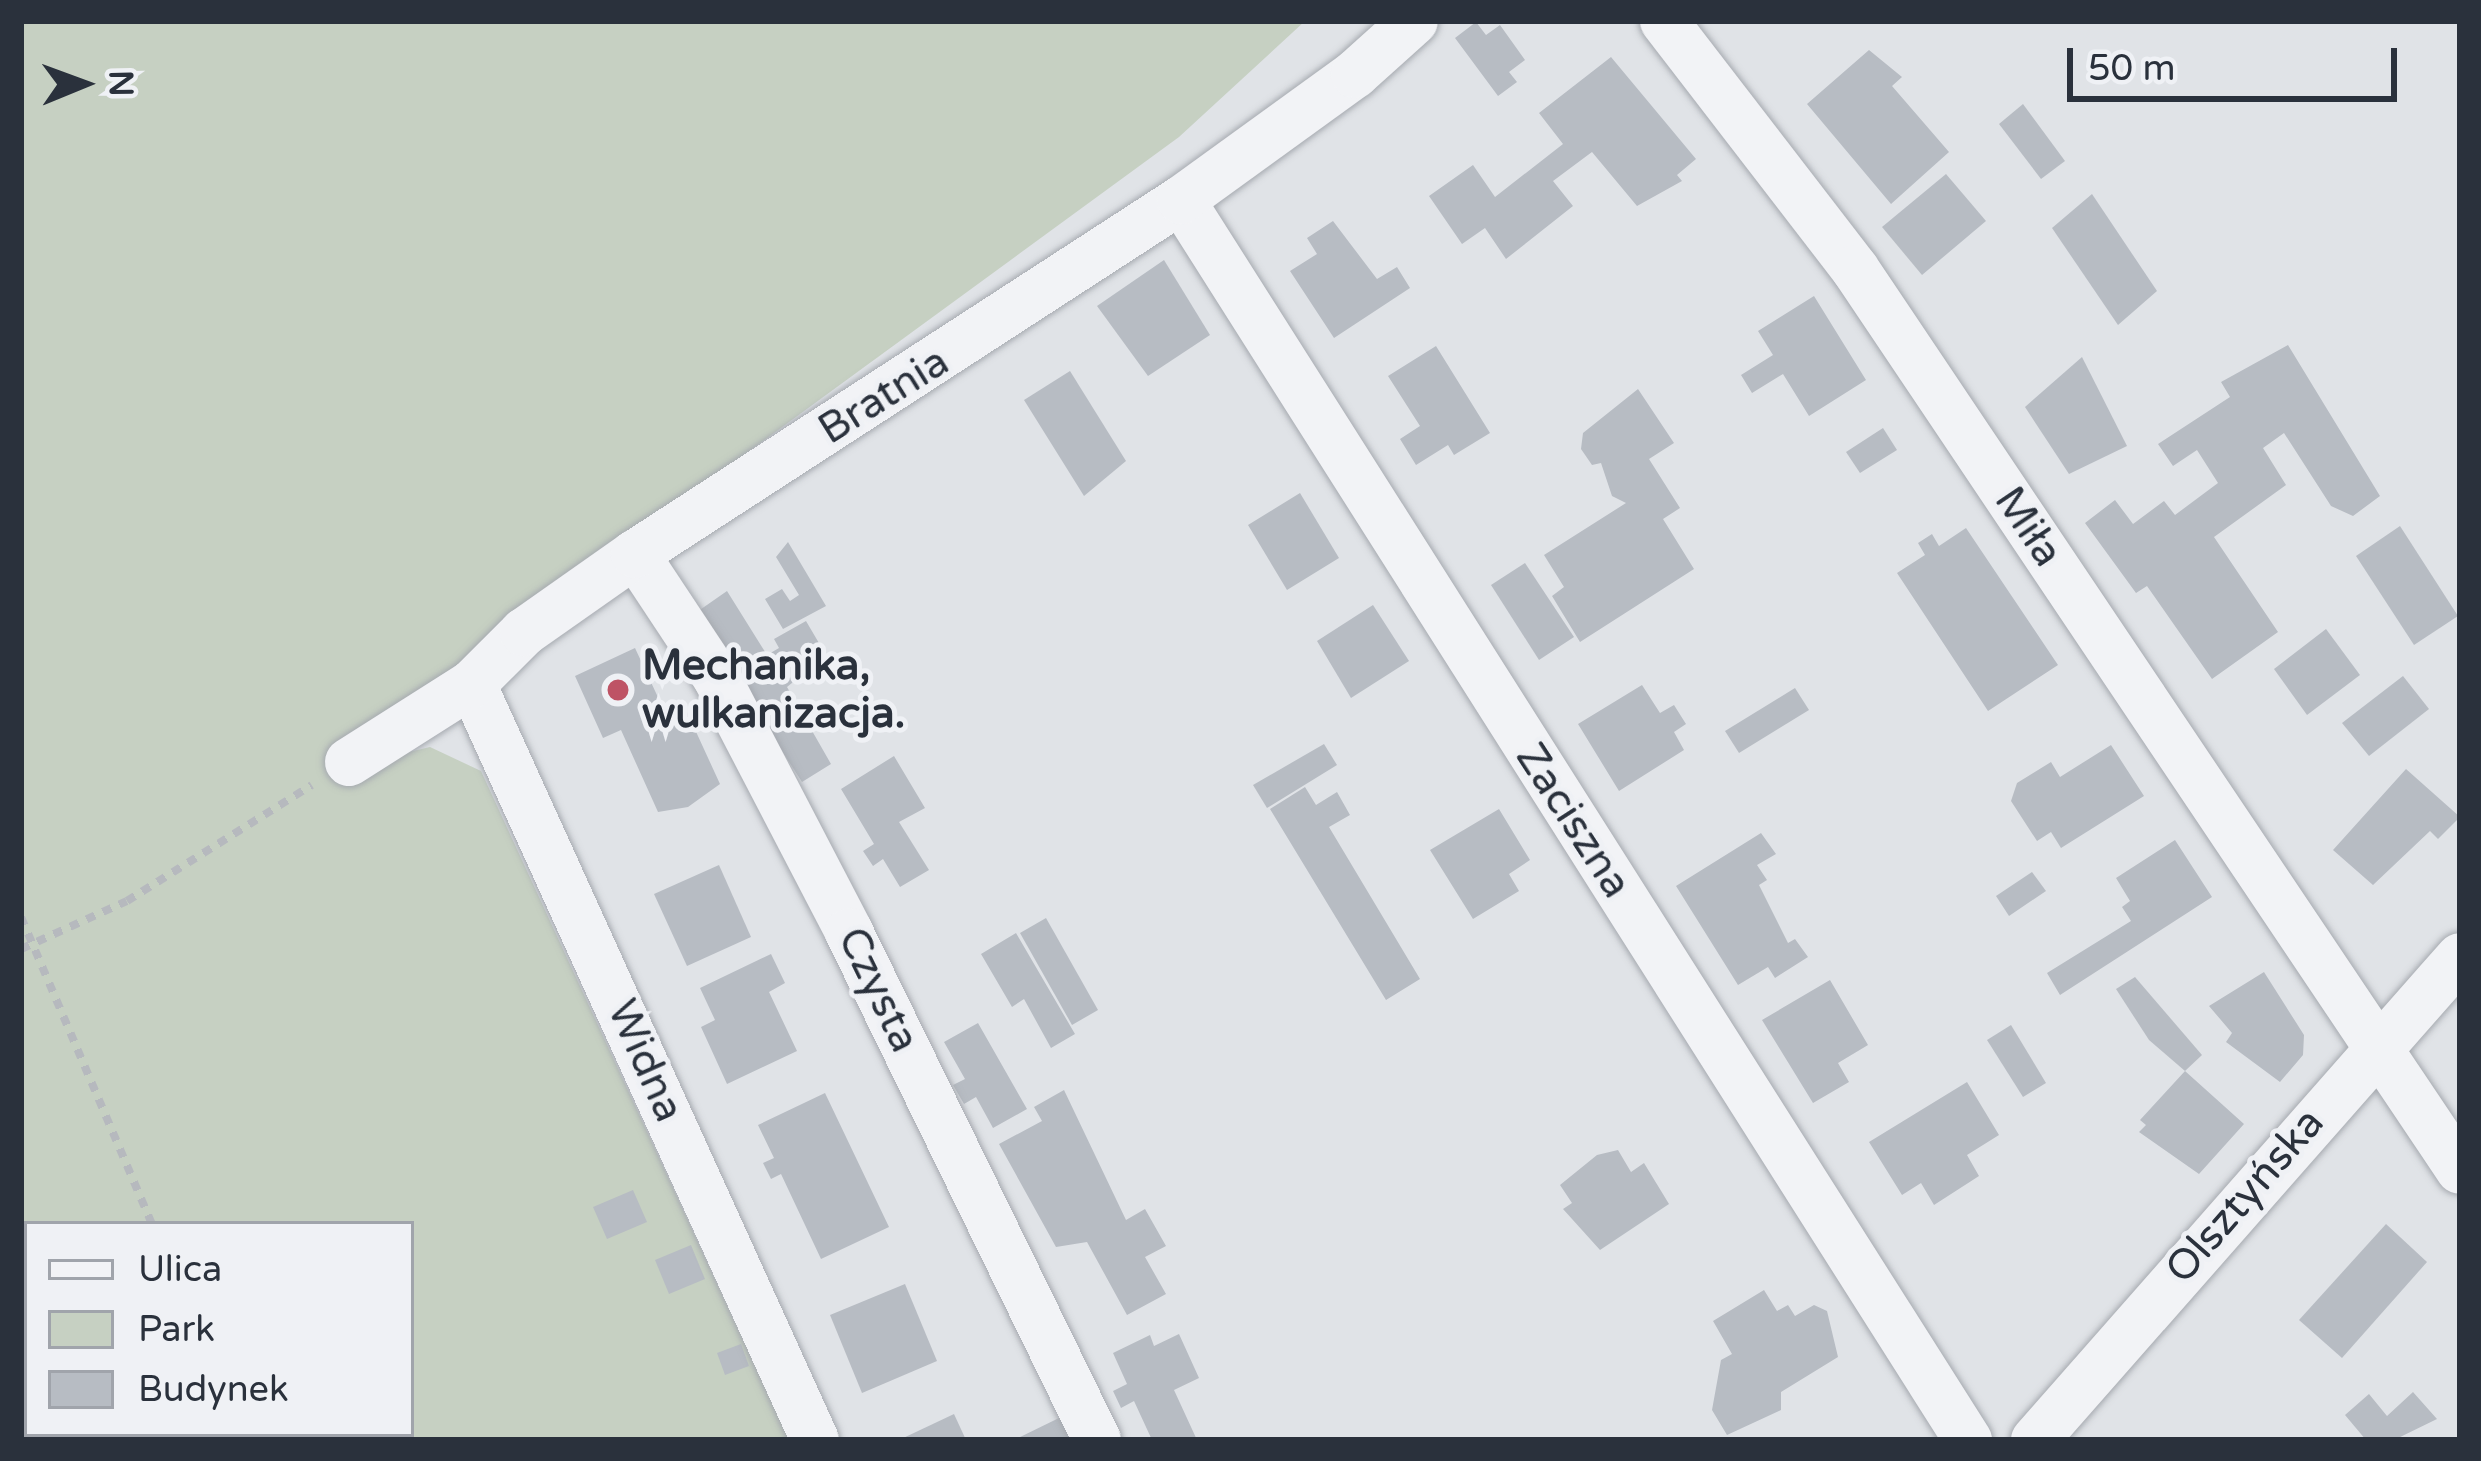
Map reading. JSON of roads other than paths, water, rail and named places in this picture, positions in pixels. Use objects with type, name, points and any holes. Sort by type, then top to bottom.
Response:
[{"type":"street","name":"Bratnia","points":[[349,762],[472,684],[524,632],[635,554],[1181,200],[1355,74],[1414,21]]},
{"type":"street","name":"Miła","points":[[1664,21],[1855,269],[2460,1170]]},
{"type":"street","name":"Zaciszna","points":[[1181,200],[1968,1440]]},
{"type":"street","name":"Czysta","points":[[635,554],[717,678],[816,868],[1097,1440]]},
{"type":"street","name":"Widna","points":[[472,684],[815,1440]]},
{"type":"street","name":"Olsztyńska","points":[[2035,1440],[2377,1044],[2460,957]]},
{"type":"place","name":"Mechanika, wulkanizacja.","points":[[618,690]]}]
